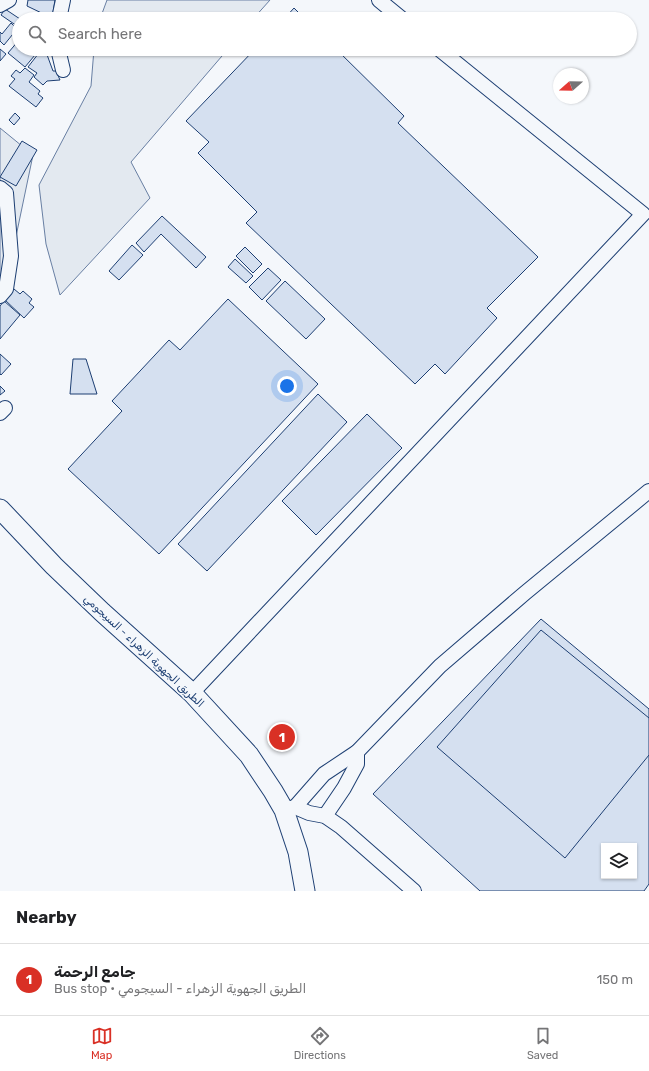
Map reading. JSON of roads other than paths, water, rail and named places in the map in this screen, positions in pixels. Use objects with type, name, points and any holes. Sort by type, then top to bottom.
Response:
[{"type":"main road","name":"الطريق الجهوية الزهراء - السيجومي","points":[[0,509],[54,566],[102,612],[192,693],[249,755],[273,791],[289,808],[305,891]]},
{"type":"street","points":[[0,5],[9,0]]},
{"type":"street","points":[[61,12],[63,0]]},
{"type":"street","points":[[378,0],[393,12]]},
{"type":"street","points":[[60,56],[63,70]]},
{"type":"street","points":[[192,693],[643,214],[448,56]]},
{"type":"street","points":[[0,188],[6,193],[10,256],[6,289],[0,296]]},
{"type":"street","points":[[289,808],[324,774],[357,752],[440,666],[531,588],[649,491]]},
{"type":"street","points":[[325,816],[357,764],[357,752]]},
{"type":"street","points":[[289,808],[325,816],[414,891]]},
{"type":"place","name":"جامع الرحمة","points":[[282,737]]}]
